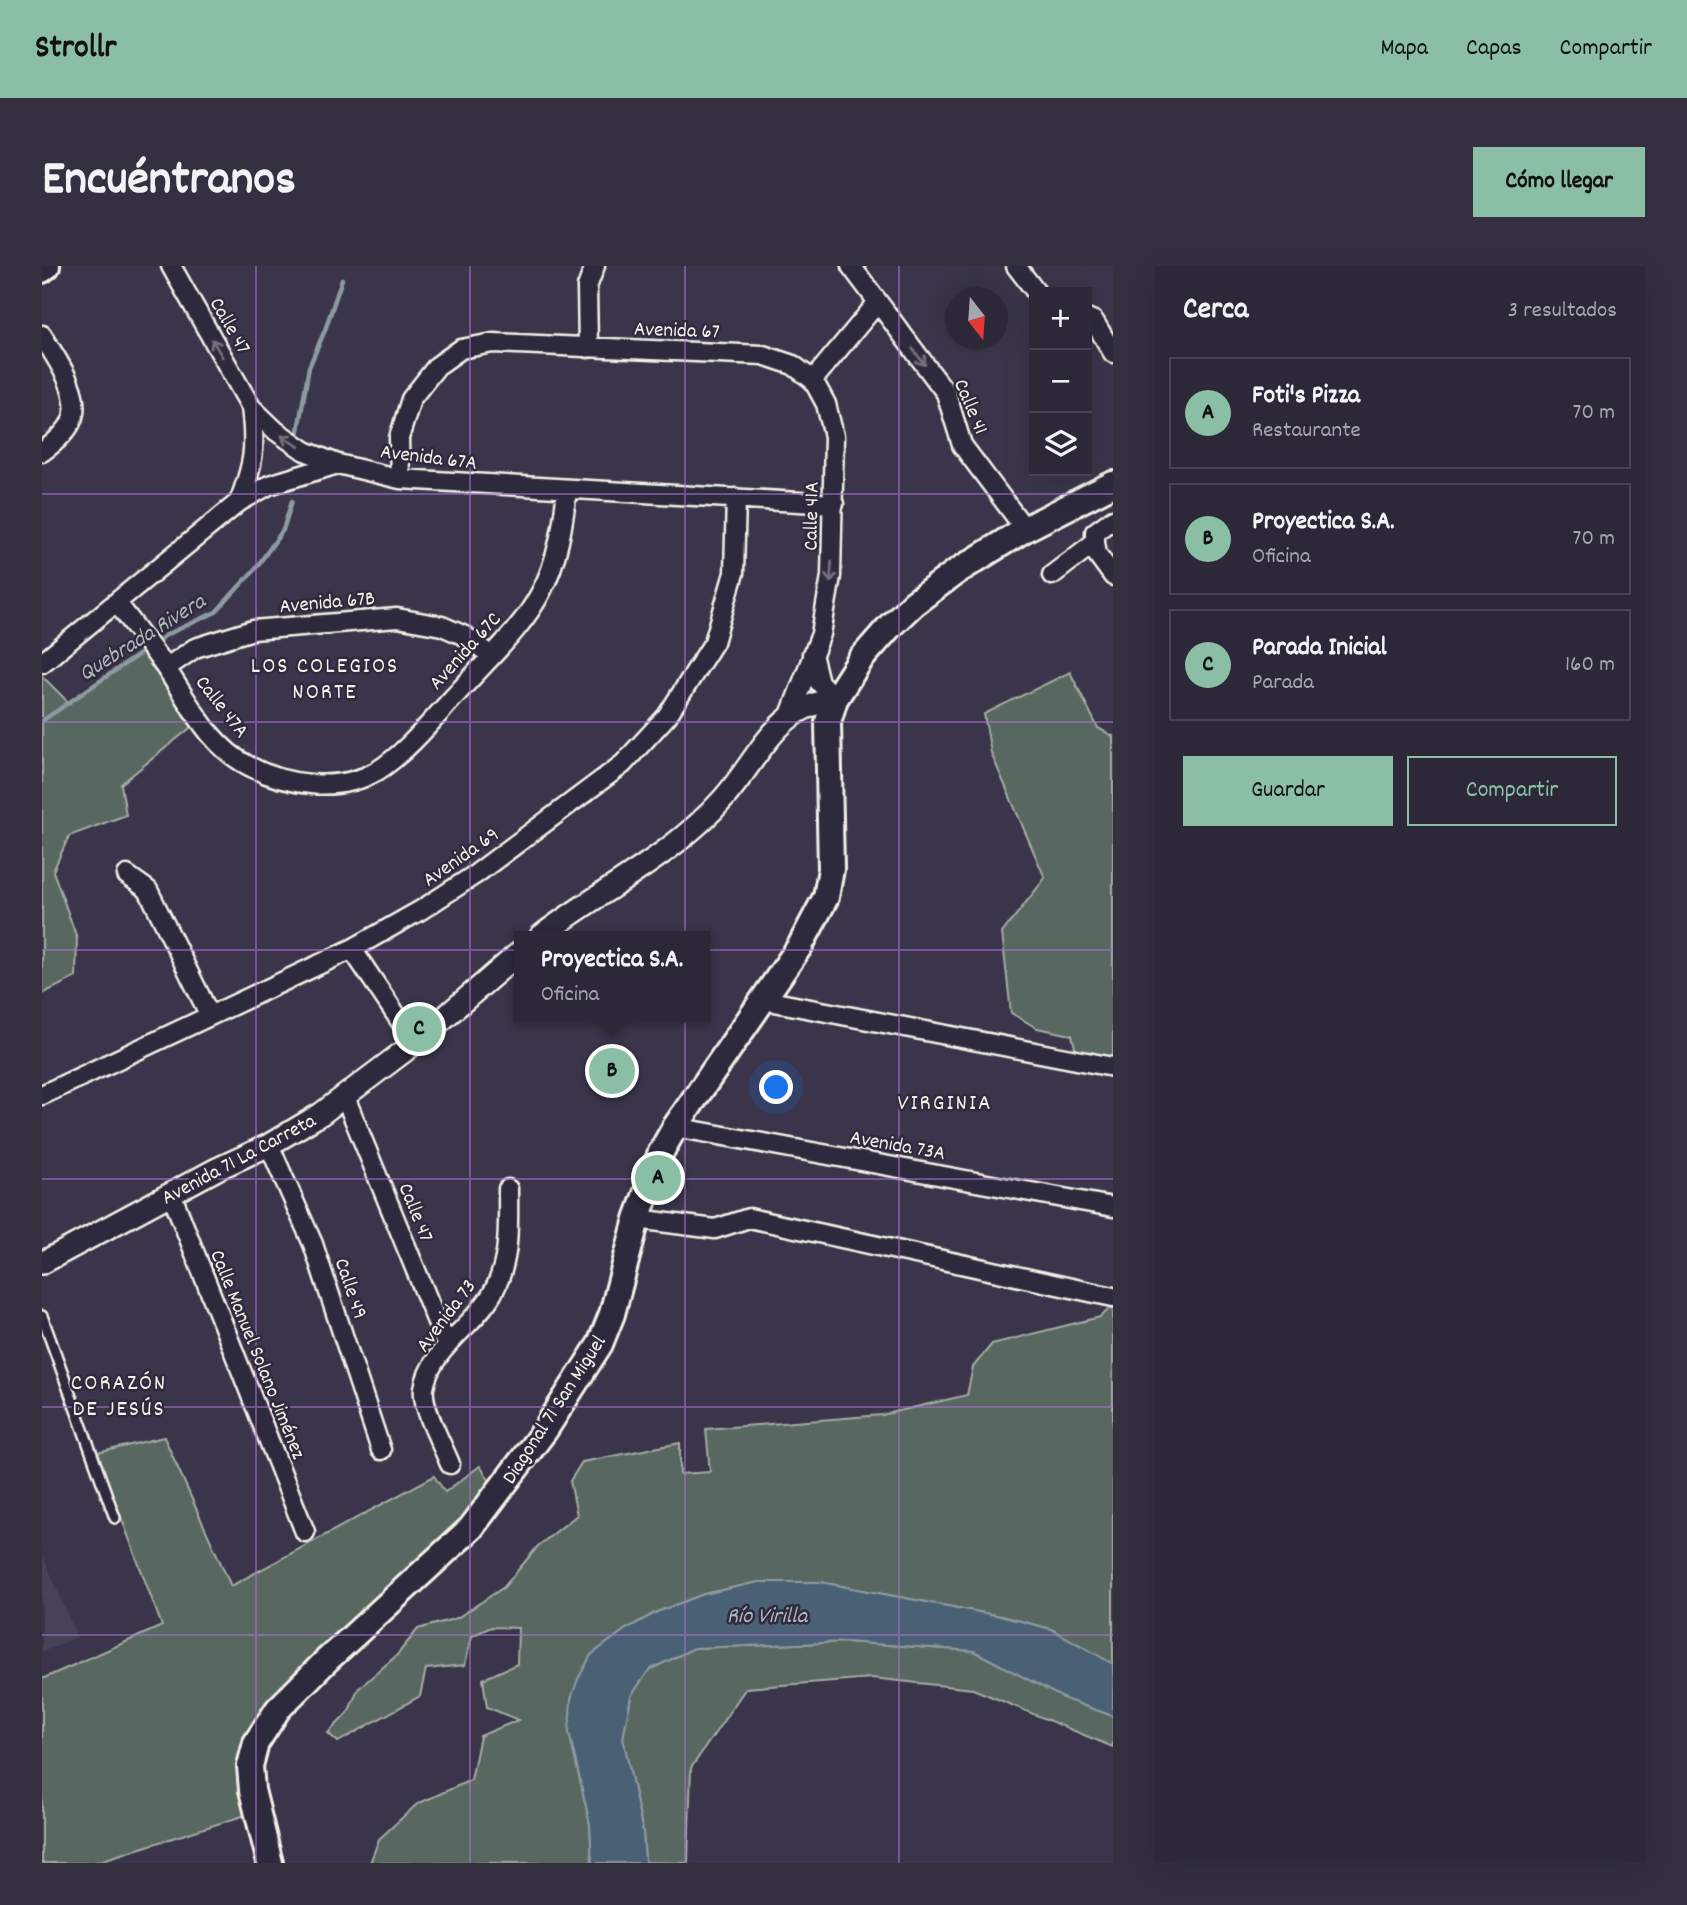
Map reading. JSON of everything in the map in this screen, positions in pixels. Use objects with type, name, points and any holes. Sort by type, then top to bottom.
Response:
[{"type":"main road","points":[[42,270],[47,266]]},
{"type":"main road","points":[[835,699],[861,659],[914,603],[956,572],[1025,529],[1113,484]]},
{"type":"main road","name":"Diagonal 71 San Miguel","points":[[270,1863],[252,1790],[250,1766],[256,1743],[278,1709],[327,1660],[471,1528],[545,1430],[600,1344],[612,1314],[637,1219],[661,1152],[675,1126],[800,946],[826,897],[831,869],[828,722],[835,699]]},
{"type":"street","name":"Calle 47","points":[[171,266],[251,407],[285,438],[305,451],[338,464]]},
{"type":"street","points":[[588,348],[587,287],[595,266]]},
{"type":"street","name":"Calle 41","points":[[851,266],[946,393],[962,445],[1025,529]]},
{"type":"street","points":[[1016,266],[1032,287]]},
{"type":"street","points":[[813,380],[878,302]]},
{"type":"street","points":[[1092,320],[1113,353]]},
{"type":"street","points":[[42,335],[63,370],[75,402],[72,421],[57,440],[42,452]]},
{"type":"street","name":"Avenida 67","points":[[400,479],[399,438],[411,399],[437,366],[461,349],[493,343],[763,355],[793,365],[813,380]]},
{"type":"street","name":"Calle 41A","points":[[790,715],[821,634],[831,576],[834,436],[826,404],[813,380]]},
{"type":"street","name":"Calle 47","points":[[239,502],[250,472],[255,441],[251,407]]},
{"type":"street","points":[[42,663],[239,502],[269,485],[338,464]]},
{"type":"street","name":"Avenida 67A","points":[[338,464],[400,479],[834,504]]},
{"type":"street","name":"Avenida 67C","points":[[327,784],[349,782],[377,771],[400,753],[492,656],[541,593],[562,531],[567,490]]},
{"type":"street","name":"Avenida 69","points":[[42,1096],[352,949],[421,910],[475,874],[623,764],[667,716],[714,642],[734,573],[736,498]]},
{"type":"street","points":[[1113,519],[1095,532],[1097,554],[1113,576]]},
{"type":"street","points":[[1052,575],[1095,542]]},
{"type":"street","name":"Calle 47A","points":[[117,603],[162,662],[210,734],[230,755],[270,775],[300,783],[327,784]]},
{"type":"street","name":"Avenida 67B","points":[[162,662],[195,648],[253,630],[397,618],[442,626],[465,636],[492,656]]},
{"type":"street","points":[[812,654],[819,682],[835,699]]},
{"type":"street","points":[[548,931],[702,822],[726,796],[778,726],[790,715],[810,704],[835,699]]},
{"type":"street","points":[[127,875],[148,890],[210,1016]]},
{"type":"street","points":[[352,949],[415,1043]]},
{"type":"street","name":"Avenida 71 La Carreta","points":[[42,1263],[217,1169],[269,1145],[321,1114],[415,1043],[514,957]]},
{"type":"street","points":[[764,1000],[1113,1067]]},
{"type":"street","name":"Calle 47","points":[[345,1097],[446,1344]]},
{"type":"street","name":"Avenida 73A","points":[[675,1126],[1113,1207]]},
{"type":"street","name":"Calle 49","points":[[269,1145],[313,1244],[381,1450]]},
{"type":"street","name":"Avenida 73","points":[[450,1464],[425,1401],[424,1388],[446,1344],[464,1330],[492,1293],[508,1252],[508,1189]]},
{"type":"street","name":"Calle Manuel Solano Jiménez","points":[[171,1194],[304,1532]]},
{"type":"street","points":[[637,1219],[715,1229],[749,1218],[1113,1297]]},
{"type":"lane","points":[[42,1316],[115,1518]]},
{"type":"shaded area","points":[[42,1553],[77,1637],[42,1652]]},
{"type":"green space","points":[[146,648],[200,720],[121,784],[126,815],[69,836],[53,871],[77,938],[76,977],[42,994],[42,676],[68,702]]},
{"type":"green space","points":[[1070,672],[1098,728],[1113,736],[1113,1064],[1076,1052],[1072,1035],[1037,1028],[1011,1013],[1002,933],[1045,878],[991,753],[984,714]]},
{"type":"green space","points":[[1113,1306],[1113,1664],[1051,1629],[1000,1616],[820,1582],[759,1582],[704,1594],[657,1612],[626,1629],[591,1655],[569,1732],[590,1824],[592,1863],[370,1863],[379,1839],[417,1804],[471,1780],[480,1736],[518,1720],[487,1707],[483,1679],[517,1664],[518,1628],[491,1627],[472,1636],[465,1665],[426,1669],[420,1696],[338,1742],[328,1733],[348,1713],[358,1689],[397,1655],[418,1629],[457,1618],[504,1587],[538,1546],[577,1515],[570,1481],[582,1462],[680,1443],[680,1474],[710,1472],[706,1429],[882,1415],[967,1395],[973,1367],[992,1344],[1100,1317]]},
{"type":"green space","points":[[164,1437],[231,1586],[434,1476],[445,1492],[480,1466],[495,1489],[263,1715],[246,1815],[93,1863],[42,1863],[42,1679],[162,1626],[97,1453]]},
{"type":"green space","points":[[846,1642],[974,1651],[1064,1698],[1113,1716],[1113,1747],[973,1689],[872,1678],[746,1688],[691,1768],[688,1863],[645,1862],[643,1833],[623,1738],[631,1696],[649,1670],[694,1648]]},
{"type":"water","name":"Río Virilla","points":[[759,1582],[820,1582],[1000,1616],[1051,1629],[1113,1664],[1113,1716],[1065,1699],[974,1651],[846,1642],[694,1648],[649,1670],[631,1696],[623,1738],[643,1833],[645,1863],[592,1863],[590,1824],[569,1732],[571,1699],[591,1655],[626,1629],[657,1612],[704,1594]]},
{"type":"waterway","name":"Quebrada Rivera","points":[[297,436],[309,367],[342,279]]},
{"type":"waterway","name":"Quebrada Rivera","points":[[155,643],[166,635],[216,612],[255,569],[283,530],[292,501]]},
{"type":"waterway","name":"Quebrada Rivera","points":[[42,721],[148,648]]},
{"type":"place","name":"Parada Inicial","points":[[419,1029]]},
{"type":"place","name":"Proyectica S.A.","points":[[612,1071]]},
{"type":"place","name":"Foti's Pizza","points":[[658,1178]]},
{"type":"district","name":"LOS COLEGIOS NORTE","points":[[325,677]]},
{"type":"district","name":"VIRGINIA","points":[[945,1101]]},
{"type":"district","name":"CORAZÓN DE JESÚS","points":[[119,1394]]}]
